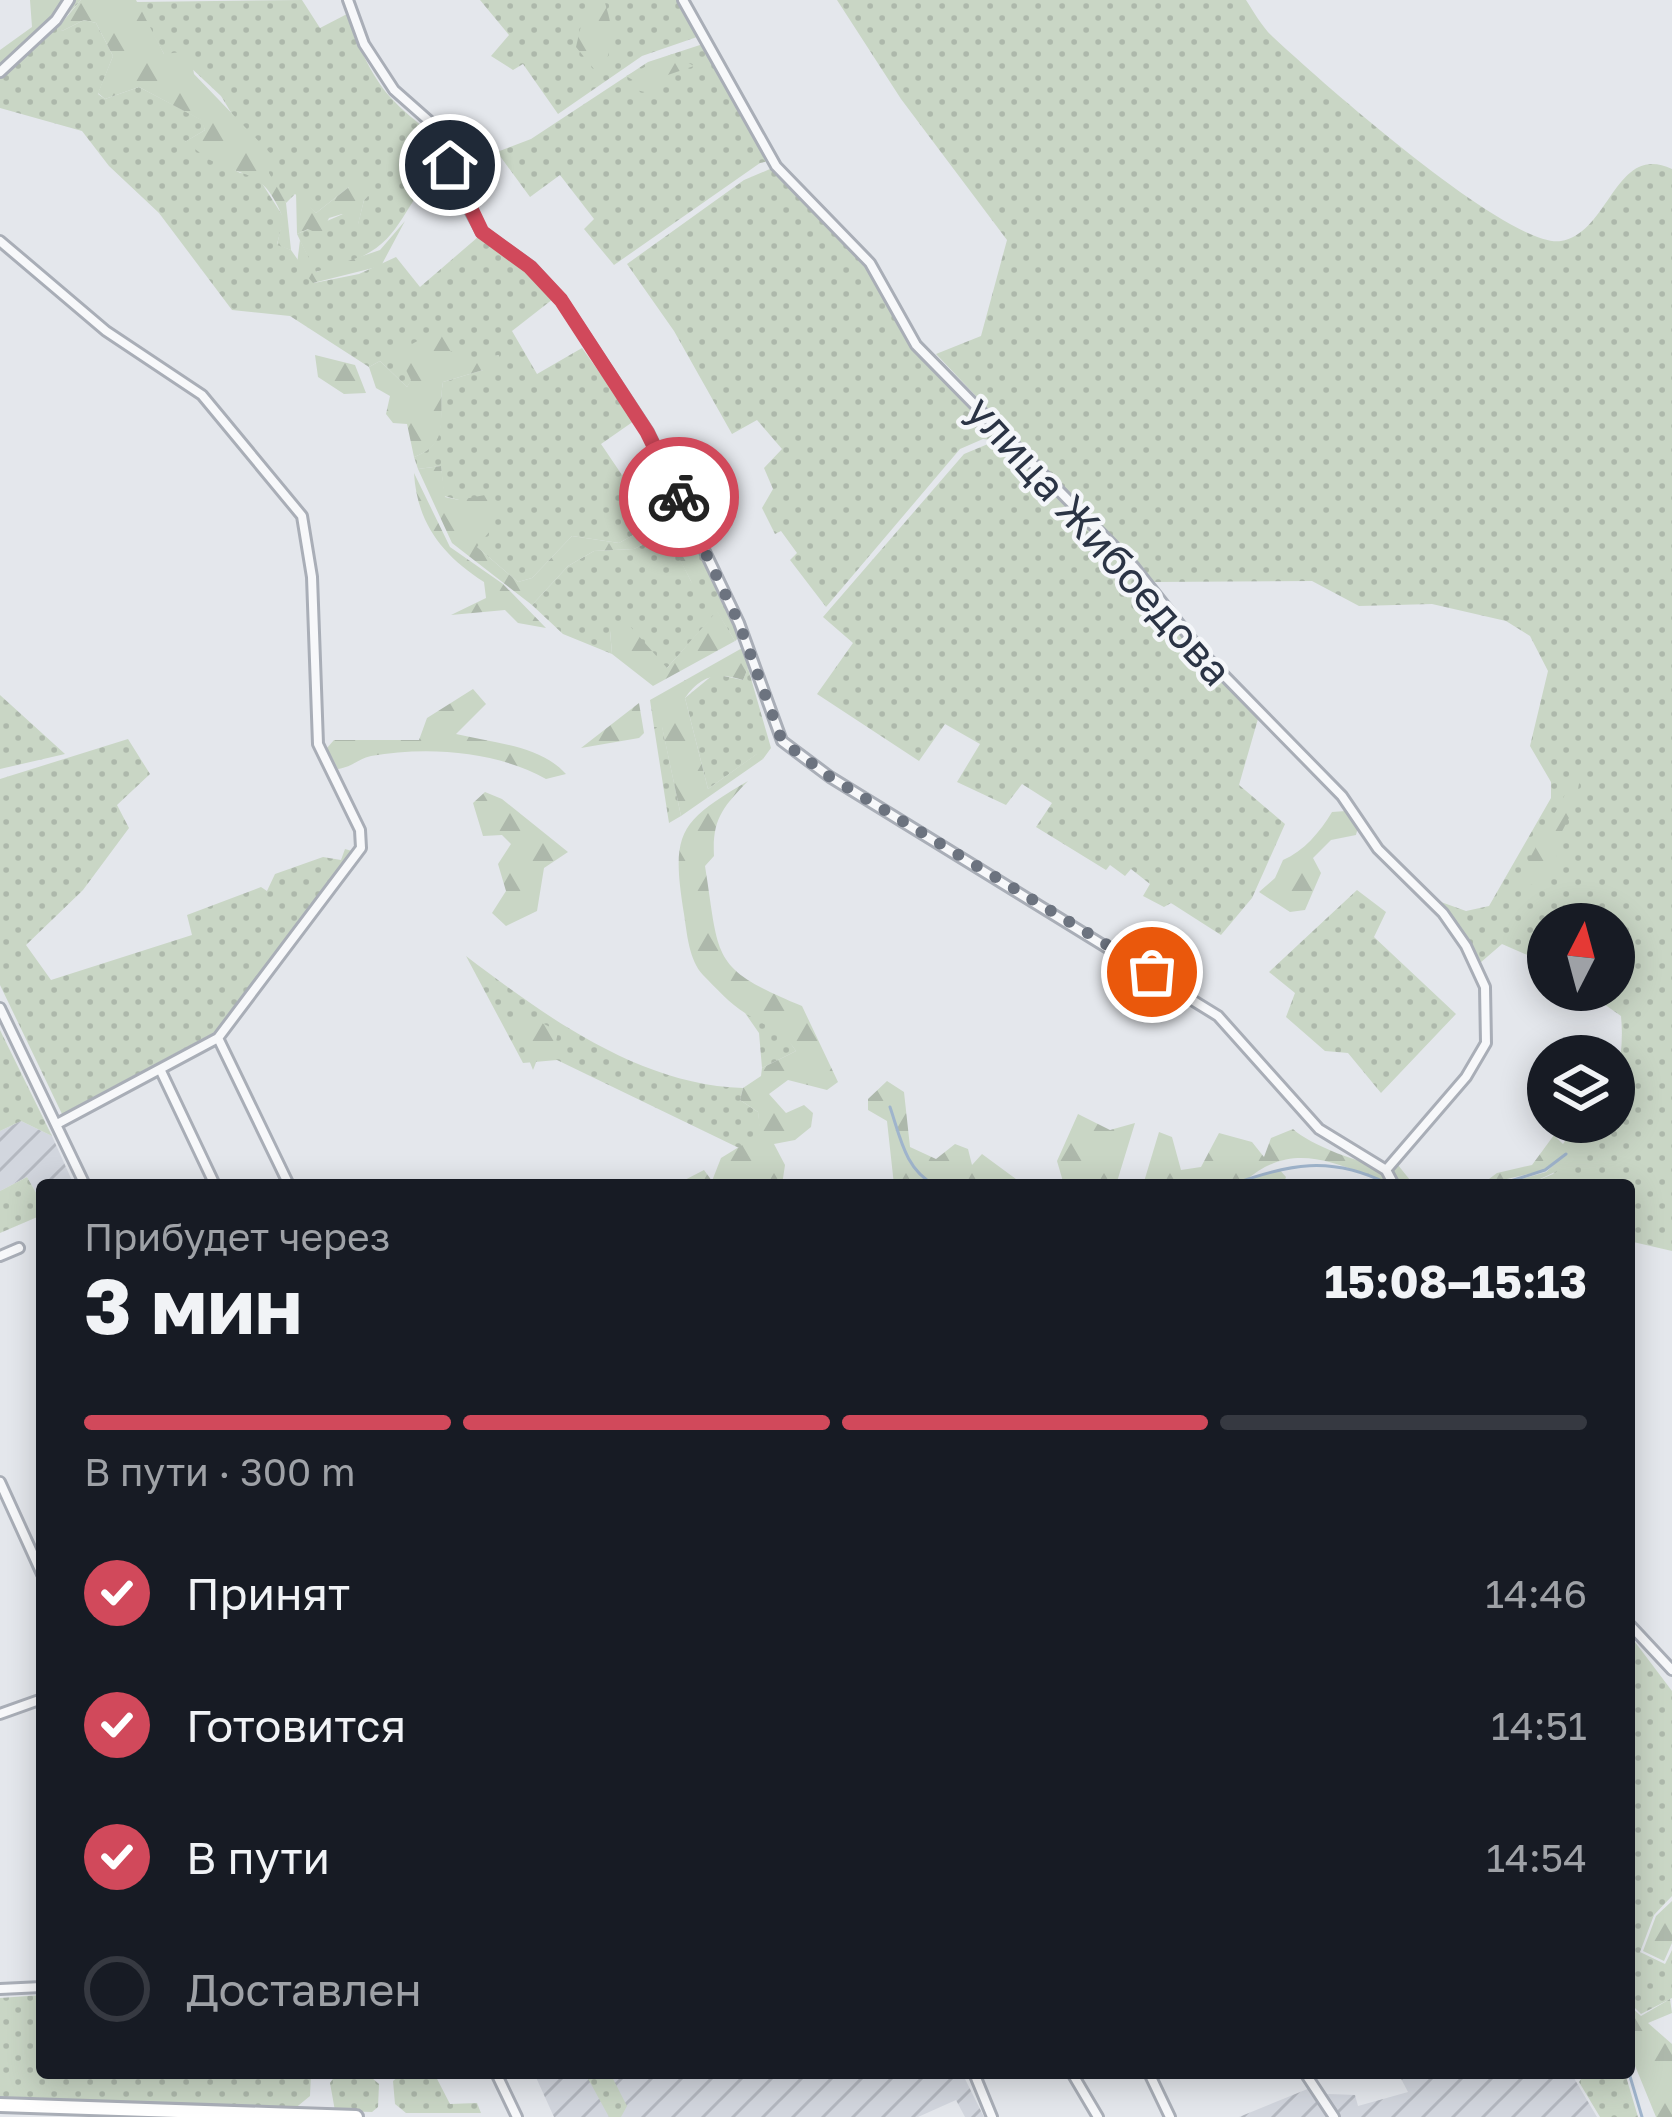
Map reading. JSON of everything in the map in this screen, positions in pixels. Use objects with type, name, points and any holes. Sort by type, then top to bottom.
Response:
[{"type":"main road","points":[[0,2105],[356,2117]]},
{"type":"street","points":[[0,72],[56,20],[69,0]]},
{"type":"street","points":[[348,0],[364,44],[394,90],[437,128],[461,194],[482,232],[530,267],[561,300],[655,445],[739,623],[782,741],[830,777],[1218,1016],[1319,1129],[1390,1178]]},
{"type":"street","name":"улица Жибоедова","points":[[683,0],[776,166],[870,263],[916,345],[1135,567],[1204,655],[1342,796],[1378,848],[1443,913],[1485,987],[1486,1042],[1466,1077],[1390,1178]]},
{"type":"street","points":[[0,241],[106,331],[202,394],[302,517],[311,577],[318,745],[360,830],[361,848],[218,1038],[57,1124]]},
{"type":"street","points":[[0,1008],[82,1179]]},
{"type":"street","points":[[218,1038],[286,1179]]},
{"type":"street","points":[[160,1069],[212,1179]]},
{"type":"street","points":[[0,1256],[19,1248]]},
{"type":"street","points":[[0,1482],[36,1561]]},
{"type":"street","points":[[1635,1630],[1672,1670]]},
{"type":"street","points":[[0,1714],[36,1701]]},
{"type":"street","points":[[0,1990],[36,1988]]},
{"type":"street","points":[[499,2079],[517,2117]]},
{"type":"street","points":[[976,2079],[992,2117]]},
{"type":"street","points":[[1076,2079],[1098,2117]]},
{"type":"street","points":[[1151,2079],[1169,2117]]},
{"type":"street","points":[[1308,2079],[1334,2117]]},
{"type":"shaded area","points":[[21,1121],[52,1136],[71,1179],[36,1179],[36,1193],[27,1177],[0,1191],[0,1131]]},
{"type":"shaded area","points":[[537,2079],[965,2079],[984,2117],[965,2117],[956,2100],[918,2117],[554,2117]]},
{"type":"shaded area","points":[[1401,2079],[1575,2079],[1597,2117],[1239,2117],[1310,2088],[1315,2100],[1329,2094],[1355,2095],[1358,2106],[1408,2092]]},
{"type":"green space","points":[[30,0],[66,0],[53,21],[0,66],[0,50],[32,27]]},
{"type":"green space","points":[[73,0],[81,0],[60,23],[62,31],[84,20],[96,23],[113,56],[98,94],[105,99],[139,87],[202,120],[205,130],[185,142],[240,173],[256,174],[284,218],[277,244],[291,250],[314,283],[359,274],[396,257],[420,287],[478,237],[529,272],[553,299],[512,331],[537,374],[582,348],[634,421],[601,444],[622,475],[653,455],[739,637],[735,641],[717,612],[666,669],[610,631],[612,654],[563,634],[532,605],[568,566],[594,551],[634,549],[667,533],[692,583],[668,498],[662,519],[619,543],[572,536],[532,578],[518,582],[477,547],[459,500],[444,496],[441,466],[418,469],[414,457],[438,436],[443,382],[483,370],[499,355],[411,381],[407,387],[380,361],[369,367],[290,316],[232,310],[159,213],[109,166],[82,131],[0,108],[0,77],[57,24]]},
{"type":"green space","points":[[81,0],[136,0],[164,54],[190,51],[194,74],[271,154],[269,173],[286,203],[291,250],[277,245],[283,218],[268,190],[252,177],[183,143],[205,130],[201,120],[139,87],[105,99],[98,93],[113,56],[96,23],[84,20],[62,31],[59,26]]},
{"type":"green space","points":[[302,0],[320,28],[347,14],[377,79],[427,132],[444,161],[382,243],[345,264],[315,272],[297,234],[343,214],[358,224],[364,200],[373,190],[349,187],[316,213],[295,194],[286,203],[221,96],[189,66],[164,54],[135,2]]},
{"type":"green space","points":[[480,0],[678,0],[697,37],[642,56],[558,114],[523,64],[513,70],[491,56],[509,35]]},
{"type":"green space","points":[[587,0],[604,0],[611,30],[608,56],[598,74],[576,47]]},
{"type":"green space","points":[[837,0],[1246,0],[1273,37],[1370,122],[1459,191],[1536,236],[1561,241],[1578,235],[1638,168],[1653,164],[1672,169],[1672,1251],[1635,1242],[1635,1179],[1541,1179],[1553,1174],[1579,1143],[1635,1143],[1635,1035],[1622,1035],[1621,1016],[1614,1011],[1635,1011],[1635,903],[1527,903],[1527,955],[1502,944],[1480,963],[1441,902],[1466,911],[1489,906],[1551,798],[1551,782],[1530,746],[1548,671],[1530,636],[1506,621],[1432,604],[1359,606],[1312,581],[1153,582],[936,354],[981,336],[1007,240],[901,99]]},
{"type":"green space","points":[[703,44],[770,161],[760,163],[614,265],[584,229],[594,219],[560,175],[530,197],[497,152],[531,139],[648,62]]},
{"type":"green space","points":[[672,54],[694,66],[662,77],[653,94],[636,90],[636,82],[626,76]]},
{"type":"green space","points":[[770,169],[866,268],[922,360],[1012,443],[983,439],[960,449],[826,607],[790,560],[797,553],[781,531],[775,534],[762,508],[773,489],[764,468],[782,449],[757,420],[732,434],[674,331],[627,264],[744,180]]},
{"type":"green space","points":[[354,172],[374,190],[364,200],[358,225],[342,214],[329,218],[321,235],[308,229],[297,234],[296,192],[316,213],[349,187]]},
{"type":"green space","points":[[405,221],[381,266],[313,283],[297,264],[300,240],[316,272],[380,250]]},
{"type":"green space","points":[[438,330],[451,352],[467,351],[471,360],[499,355],[499,374],[483,370],[443,382],[439,436],[414,457],[407,424],[393,423],[386,414],[390,396],[376,388],[369,367],[380,361],[407,387],[411,380],[397,352]]},
{"type":"green space","points":[[315,355],[355,365],[366,393],[344,394],[318,377]]},
{"type":"green space","points":[[988,444],[1020,450],[1137,575],[1258,719],[1239,785],[1285,824],[1252,898],[1221,935],[1171,903],[1164,907],[1143,896],[1150,884],[1131,869],[1125,876],[1110,865],[1106,870],[1036,827],[1052,803],[1022,784],[1006,805],[957,782],[980,744],[945,724],[919,761],[817,694],[853,643],[823,617],[964,454]]},
{"type":"green space","points":[[441,466],[445,497],[459,500],[490,494],[494,526],[477,547],[518,582],[532,578],[572,536],[619,543],[662,519],[668,496],[702,568],[693,585],[666,533],[634,549],[594,551],[568,566],[532,605],[452,543],[418,469]]},
{"type":"green space","points":[[414,473],[450,547],[503,584],[546,628],[518,623],[505,610],[451,615],[486,598],[484,582],[434,536],[420,507]]},
{"type":"green space","points":[[717,611],[735,641],[653,686],[612,654],[610,630],[629,625],[667,668]]},
{"type":"green space","points":[[744,647],[748,668],[743,680],[710,677],[685,698],[708,789],[758,753],[763,759],[681,816],[662,727],[654,727],[650,700]]},
{"type":"green space","points":[[748,668],[771,748],[763,759],[757,754],[708,789],[685,698],[714,674],[743,680]]},
{"type":"green space","points":[[473,689],[486,704],[456,734],[530,751],[566,774],[546,779],[484,757],[415,751],[371,756],[338,769],[327,748],[334,740],[419,740],[427,718]]},
{"type":"green space","points":[[0,695],[65,754],[0,769]]},
{"type":"green space","points":[[639,703],[644,733],[639,738],[581,748]]},
{"type":"green space","points":[[662,726],[681,816],[669,823],[654,727]]},
{"type":"green space","points":[[128,739],[150,774],[117,805],[129,828],[83,890],[26,945],[51,980],[192,935],[187,915],[261,887],[267,891],[275,874],[323,857],[341,860],[345,849],[352,851],[215,1032],[62,1114],[0,985],[0,779]]},
{"type":"green space","points":[[1580,778],[1575,806],[1553,849],[1562,866],[1540,882],[1521,888],[1516,883],[1572,782]]},
{"type":"green space","points":[[748,781],[721,814],[714,856],[705,866],[718,942],[735,970],[802,1006],[838,1082],[827,1090],[788,1080],[769,1094],[786,1113],[804,1105],[813,1113],[811,1127],[795,1140],[774,1144],[785,1165],[783,1179],[713,1179],[721,1158],[760,1134],[758,1112],[740,1100],[743,1088],[761,1076],[762,1068],[796,1051],[779,1033],[734,1005],[695,962],[680,887],[680,847],[685,832],[707,808]]},
{"type":"green space","points":[[485,792],[502,799],[568,852],[544,868],[537,911],[506,926],[492,913],[506,891],[498,864],[511,844],[502,835],[483,836],[473,803]]},
{"type":"green space","points":[[1346,811],[1358,827],[1356,835],[1331,840],[1313,858],[1321,873],[1305,910],[1290,912],[1259,892],[1275,878],[1283,860],[1311,840],[1332,812]]},
{"type":"green space","points":[[1357,890],[1386,912],[1374,937],[1456,1014],[1381,1093],[1348,1053],[1325,1051],[1286,1017],[1295,993],[1269,972]]},
{"type":"green space","points":[[466,956],[528,1002],[630,1061],[704,1084],[743,1088],[740,1100],[758,1112],[761,1134],[739,1148],[557,1060],[523,1063]]},
{"type":"green space","points":[[745,1013],[782,1031],[796,1051],[762,1068],[759,1033]]},
{"type":"green space","points":[[528,1016],[558,1031],[556,1042],[567,1056],[539,1055],[533,1070],[514,1023]]},
{"type":"green space","points":[[0,1030],[52,1136],[21,1121],[0,1131]]},
{"type":"green space","points":[[887,1081],[904,1092],[910,1147],[936,1159],[955,1144],[968,1149],[972,1165],[982,1154],[1016,1179],[893,1179],[887,1121],[868,1110],[868,1099]]},
{"type":"green space","points":[[1078,1114],[1110,1130],[1135,1123],[1118,1179],[1062,1179],[1057,1161]]},
{"type":"green space","points":[[1293,1129],[1344,1156],[1398,1165],[1409,1179],[1381,1179],[1332,1163],[1290,1159],[1248,1179],[1145,1179],[1159,1132],[1172,1137],[1181,1170],[1201,1167],[1219,1133],[1252,1142],[1264,1157],[1271,1138]]},
{"type":"green space","points":[[1548,1143],[1585,1143],[1568,1166],[1540,1179],[1522,1179],[1546,1172],[1559,1160],[1545,1170],[1489,1179],[1532,1165]]},
{"type":"green space","points":[[1279,1169],[1285,1179],[1251,1179]]},
{"type":"green space","points":[[704,1170],[711,1179],[687,1179]]},
{"type":"green space","points":[[27,1177],[36,1193],[36,1218],[0,1233],[0,1191]]},
{"type":"green space","points":[[1635,1642],[1672,1691],[1672,1896],[1654,1915],[1640,1952],[1665,1964],[1672,1950],[1672,1998],[1641,2014],[1635,2008]]},
{"type":"green space","points":[[1672,1901],[1672,1943],[1664,1961],[1643,1951],[1656,1916]]},
{"type":"green space","points":[[36,1995],[36,2079],[311,2079],[310,2096],[293,2110],[0,2098],[0,1998]]},
{"type":"green space","points":[[1670,1999],[1672,2013],[1648,2023],[1672,2044],[1672,2117],[1656,2117],[1635,2066],[1635,2010],[1641,2016]]},
{"type":"green space","points":[[333,2079],[373,2079],[379,2084],[378,2107],[372,2112],[335,2111]]},
{"type":"green space","points":[[437,2079],[450,2104],[477,2103],[481,2113],[406,2113],[395,2104],[393,2081]]},
{"type":"green space","points":[[588,2079],[613,2079],[627,2106],[621,2117],[609,2117]]},
{"type":"green space","points":[[1627,2079],[1638,2117],[1600,2117],[1579,2082]]},
{"type":"waterway","points":[[890,1107],[910,1161],[925,1179]]},
{"type":"waterway","points":[[1517,1179],[1545,1170],[1566,1154]]},
{"type":"waterway","points":[[1250,1179],[1309,1166],[1347,1169],[1376,1179]]},
{"type":"waterway","points":[[1631,2079],[1642,2117]]},
{"type":"way so far","points":[[679,497],[739,623],[782,741],[830,777],[1152,972]]},
{"type":"route","points":[[450,165],[482,232],[530,267],[561,300],[662,457],[679,497]]}]
